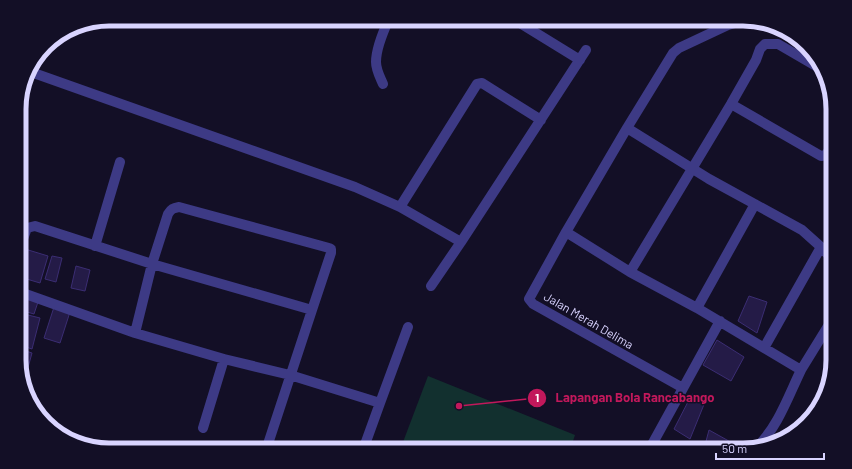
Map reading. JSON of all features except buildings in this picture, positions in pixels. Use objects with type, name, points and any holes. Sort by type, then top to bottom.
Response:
[{"type":"street","points":[[383,84],[376,62],[382,34],[386,26]]},
{"type":"street","points":[[525,26],[580,60]]},
{"type":"street","points":[[726,26],[679,48],[673,53],[566,232],[630,272],[720,321],[801,370]]},
{"type":"street","points":[[630,272],[731,104],[756,60],[760,49],[765,44],[778,44],[813,64]]},
{"type":"street","points":[[431,286],[586,50]]},
{"type":"street","points":[[35,73],[355,187],[400,207],[461,242]]},
{"type":"street","points":[[400,207],[477,84],[482,83],[541,120]]},
{"type":"street","points":[[731,104],[821,156],[826,155]]},
{"type":"street","points":[[627,128],[692,168],[802,230],[826,252]]},
{"type":"street","points":[[96,246],[120,162]]},
{"type":"street","points":[[697,308],[756,204]]},
{"type":"street","points":[[136,333],[152,264],[168,214],[171,209],[179,207],[329,248],[331,250],[268,443]]},
{"type":"street","points":[[26,230],[30,226],[35,226],[152,264],[312,310]]},
{"type":"street","name":"Jalan Merah Delima","points":[[566,232],[530,296],[531,302],[683,388]]},
{"type":"street","points":[[764,348],[821,247]]},
{"type":"street","points":[[26,294],[136,333],[224,359],[290,375],[380,403]]},
{"type":"street","points":[[653,443],[720,321]]},
{"type":"street","points":[[366,443],[408,326]]},
{"type":"street","points":[[763,440],[769,434],[801,370],[826,329]]},
{"type":"street","points":[[203,428],[224,359]]},
{"type":"green space","points":[[428,376],[575,435],[572,443],[403,443]]},
{"type":"place","name":"Lapangan Bola Rancabango","points":[[459,406]]}]
